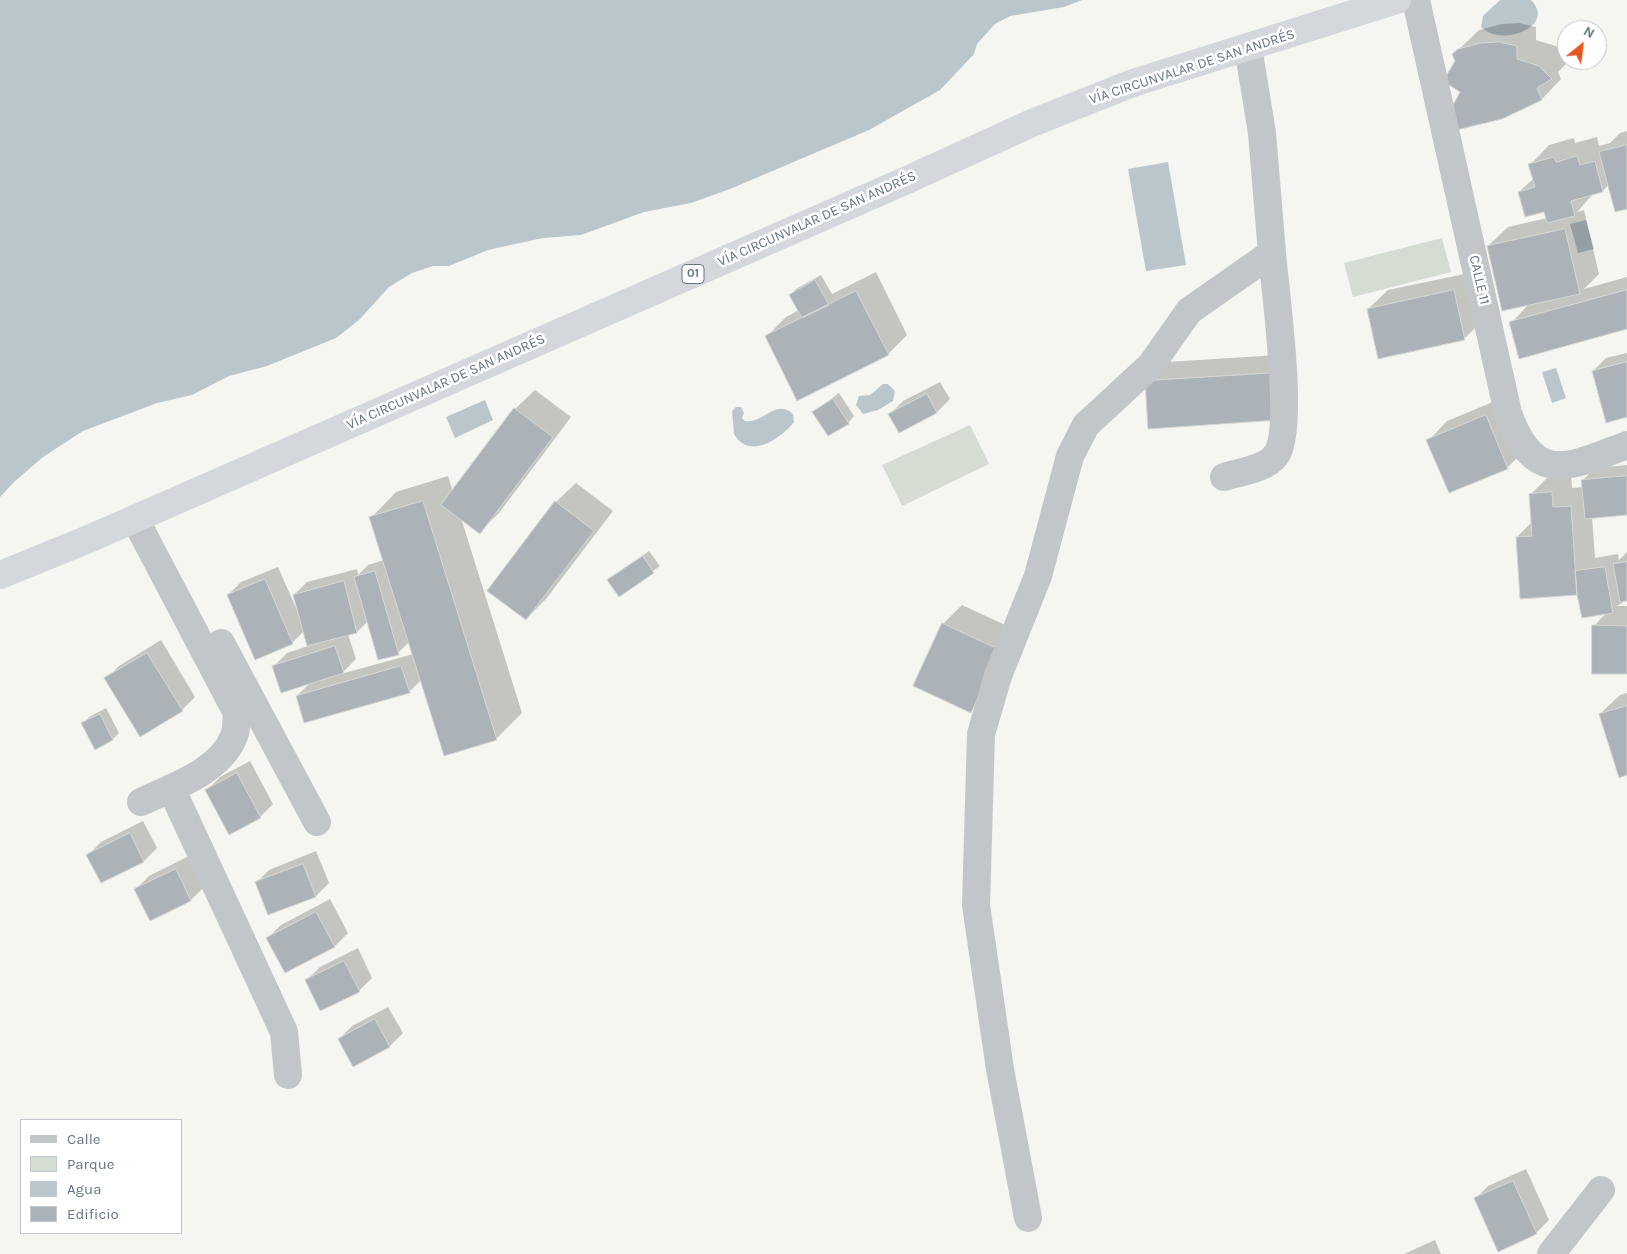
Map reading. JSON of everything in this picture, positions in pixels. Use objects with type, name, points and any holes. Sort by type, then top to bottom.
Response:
[{"type":"highway","name":"VÍA CIRCUNVALAR DE SAN ANDRÉS","points":[[0,575],[143,515],[907,180],[1032,123],[1133,83],[1397,0]]},
{"type":"street","name":"CALLE 11","points":[[1416,0],[1508,413],[1515,432],[1527,451],[1547,465],[1561,467],[1575,465],[1627,445]]},
{"type":"street","points":[[1224,477],[1269,462],[1277,454],[1281,445],[1286,407],[1262,133],[1248,47]]},
{"type":"street","points":[[1028,1218],[1000,1069],[976,905],[983,727],[998,676],[1038,576],[1076,440],[1086,425],[1155,360],[1189,311],[1272,253]]},
{"type":"street","points":[[141,802],[171,788],[209,766],[227,748],[235,734],[237,712],[143,515]]},
{"type":"street","points":[[143,515],[317,822]]},
{"type":"street","points":[[171,788],[284,1032],[288,1075]]},
{"type":"street","points":[[1551,1254],[1601,1190]]},
{"type":"green space","points":[[1442,238],[1451,272],[1353,297],[1344,263]]},
{"type":"green space","points":[[970,425],[989,464],[902,506],[882,465]]},
{"type":"water","points":[[0,0],[1082,0],[1064,7],[1010,16],[995,24],[977,44],[974,54],[940,90],[869,130],[730,189],[691,203],[644,212],[581,235],[543,238],[488,250],[449,266],[433,266],[412,273],[389,287],[359,320],[336,338],[267,366],[229,376],[192,395],[157,403],[83,431],[43,457],[0,497]]},
{"type":"water","points":[[1500,0],[1531,0],[1537,9],[1537,18],[1532,26],[1513,35],[1490,33],[1481,27],[1483,16]]},
{"type":"water","points":[[1168,162],[1186,265],[1146,271],[1128,169]]},
{"type":"water","points":[[1586,220],[1594,249],[1578,253],[1570,224]]},
{"type":"water","points":[[1556,368],[1566,398],[1552,403],[1542,372]]},
{"type":"water","points":[[883,384],[888,384],[895,391],[893,401],[878,410],[863,414],[856,405],[859,396],[870,395]]},
{"type":"water","points":[[485,400],[493,420],[455,438],[446,417]]},
{"type":"water","points":[[736,407],[741,407],[744,413],[742,418],[745,421],[758,419],[781,409],[793,414],[794,422],[774,440],[757,446],[748,446],[741,442],[734,434],[732,411]]},
{"type":"building","points":[[1499,42],[1517,46],[1517,59],[1539,66],[1552,79],[1537,88],[1542,100],[1502,119],[1452,131],[1453,105],[1460,92],[1443,81],[1455,61],[1452,54],[1458,49],[1481,43]]},
{"type":"building","points":[[1627,145],[1627,209],[1615,212],[1599,152]]},
{"type":"building","points":[[1577,156],[1580,165],[1595,161],[1603,192],[1571,201],[1575,216],[1547,223],[1544,212],[1525,217],[1518,192],[1535,187],[1528,164],[1554,157],[1556,162]]},
{"type":"building","points":[[1565,229],[1580,294],[1502,311],[1487,246]]},
{"type":"building","points":[[815,280],[829,305],[802,318],[789,295]]},
{"type":"building","points":[[1454,290],[1465,340],[1378,359],[1367,309]]},
{"type":"building","points":[[1627,290],[1627,329],[1519,359],[1509,322]]},
{"type":"building","points":[[856,291],[889,355],[797,401],[765,336]]},
{"type":"building","points":[[1627,362],[1627,417],[1606,423],[1592,371]]},
{"type":"building","points":[[1276,373],[1279,420],[1148,429],[1145,381]]},
{"type":"building","points":[[927,394],[937,413],[899,433],[888,414]]},
{"type":"building","points":[[833,399],[849,424],[828,436],[812,412]]},
{"type":"building","points":[[514,408],[553,437],[480,534],[441,505]]},
{"type":"building","points":[[1486,415],[1508,469],[1449,493],[1426,440]]},
{"type":"building","points":[[1627,476],[1627,515],[1585,519],[1581,480]]},
{"type":"building","points":[[1552,492],[1553,507],[1571,506],[1577,595],[1520,599],[1516,537],[1532,536],[1529,494]]},
{"type":"building","points":[[423,501],[497,740],[444,756],[369,517]]},
{"type":"building","points":[[555,501],[594,531],[526,620],[487,591]]},
{"type":"building","points":[[643,556],[654,573],[619,597],[607,580]]},
{"type":"building","points":[[1627,562],[1627,601],[1620,602],[1613,564]]},
{"type":"building","points":[[1605,567],[1613,613],[1582,618],[1577,595],[1575,571]]},
{"type":"building","points":[[375,571],[399,655],[378,660],[354,577]]},
{"type":"building","points":[[265,579],[293,644],[255,660],[227,595]]},
{"type":"building","points":[[344,581],[357,633],[307,646],[293,595]]},
{"type":"building","points":[[942,623],[1000,650],[971,713],[913,686]]},
{"type":"building","points":[[1592,625],[1627,626],[1627,674],[1592,674]]},
{"type":"building","points":[[335,646],[344,673],[281,693],[272,666]]},
{"type":"building","points":[[147,653],[183,711],[140,737],[104,678]]},
{"type":"building","points":[[401,666],[410,693],[304,723],[296,696]]},
{"type":"building","points":[[1627,706],[1627,775],[1619,778],[1599,714]]},
{"type":"building","points":[[100,714],[113,740],[95,750],[81,723]]},
{"type":"building","points":[[237,773],[261,818],[229,835],[205,790]]},
{"type":"building","points":[[130,833],[144,862],[101,883],[86,855]]},
{"type":"building","points":[[303,864],[316,897],[268,915],[255,882]]},
{"type":"building","points":[[176,869],[191,901],[150,921],[134,889]]},
{"type":"building","points":[[316,912],[335,947],[285,973],[266,938]]},
{"type":"building","points":[[344,961],[360,992],[320,1011],[305,980]]},
{"type":"building","points":[[375,1019],[390,1047],[353,1067],[338,1039]]},
{"type":"building","points":[[1513,1181],[1537,1234],[1498,1252],[1474,1198]]}]
